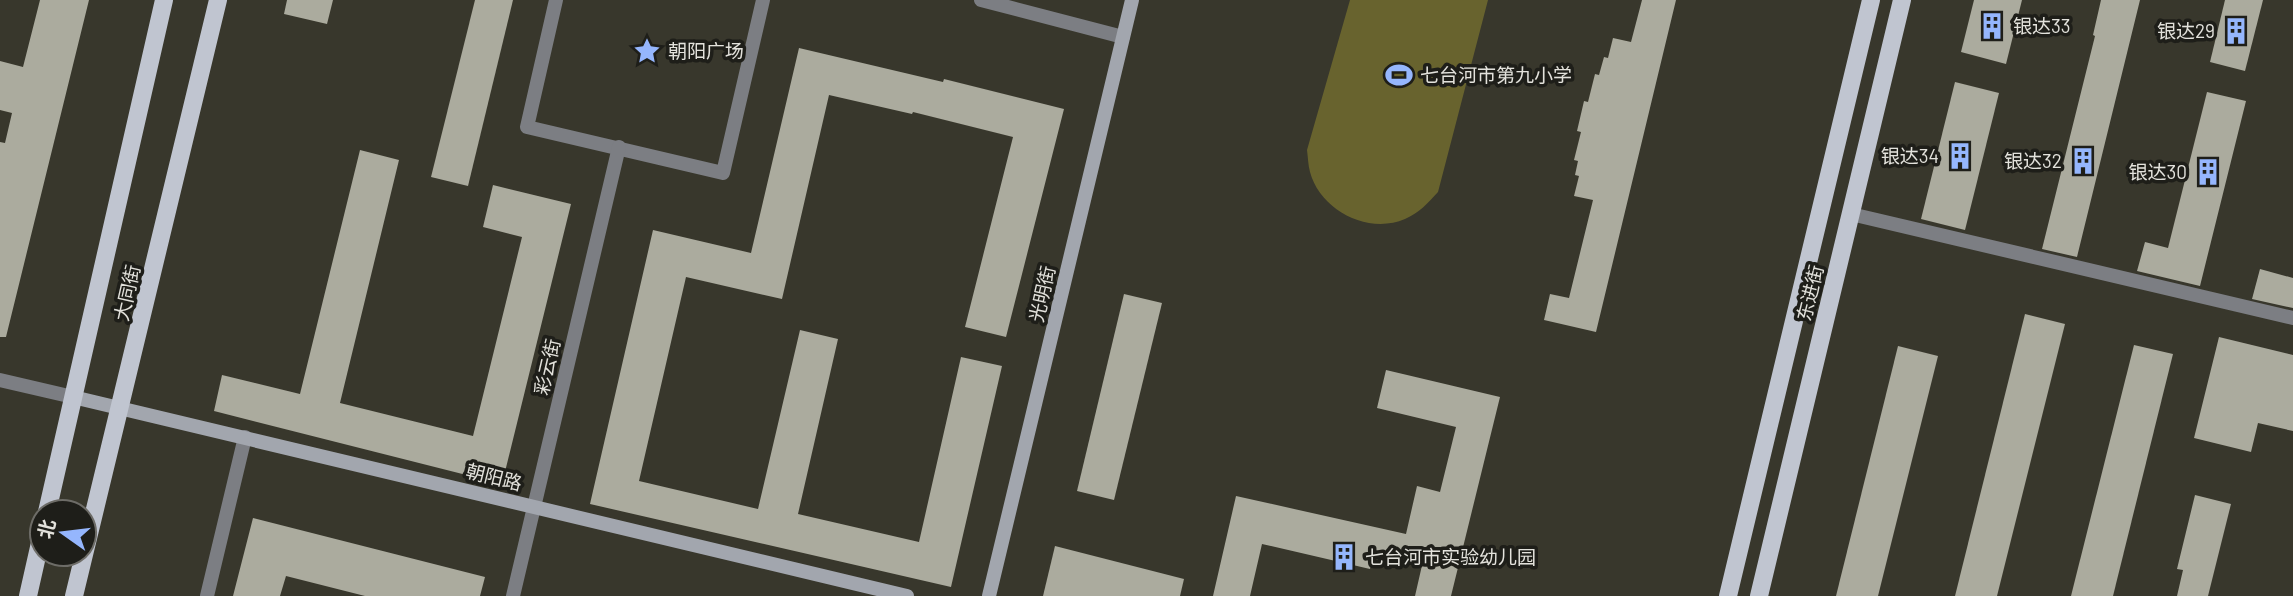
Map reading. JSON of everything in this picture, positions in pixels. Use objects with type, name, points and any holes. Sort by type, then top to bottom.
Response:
[{"type":"main road","name":"大同街","points":[[50,498],[164,0]]},
{"type":"main road","name":"大同街","points":[[74,596],[218,0]]},
{"type":"main road","name":"东进街","points":[[1728,596],[1871,0]]},
{"type":"main road","name":"东进街","points":[[1759,596],[1902,0]]},
{"type":"main road","points":[[28,596],[34,568]]},
{"type":"street","points":[[556,0],[527,127],[723,173],[763,0]]},
{"type":"street","points":[[981,0],[1123,37]]},
{"type":"street","name":"光明街","points":[[989,596],[1132,0]]},
{"type":"street","name":"彩云街","points":[[513,596],[619,148]]},
{"type":"street","points":[[1850,214],[2293,318]]},
{"type":"street","points":[[0,380],[73,397]]},
{"type":"street","name":"朝阳路","points":[[73,397],[907,596]]},
{"type":"street","points":[[207,596],[244,437]]},
{"type":"shaded area","name":"七台河市第九小学","points":[[1350,0],[1488,0],[1438,192],[1415,214],[1391,223],[1361,221],[1335,208],[1315,186],[1309,167],[1307,150]]},
{"type":"building","points":[[40,0],[89,0],[6,337],[0,337],[0,142],[5,143],[12,113],[0,110],[0,61],[23,67]]},
{"type":"building","points":[[287,0],[333,0],[327,24],[284,14]]},
{"type":"building","points":[[475,0],[513,0],[468,186],[431,177]]},
{"type":"building","name":"七台河市第九小学","points":[[1642,0],[1676,0],[1596,332],[1544,320],[1550,294],[1569,298],[1593,200],[1574,196],[1579,176],[1575,175],[1578,161],[1574,160],[1581,132],[1577,131],[1584,101],[1588,102],[1595,74],[1599,75],[1604,57],[1608,58],[1613,38],[1631,42]]},
{"type":"building","name":"银达33","points":[[1974,0],[2022,0],[2006,64],[1961,52]]},
{"type":"building","name":"银达32","points":[[2101,0],[2140,0],[2077,257],[2042,249],[2095,36],[2093,35]]},
{"type":"building","name":"银达29","points":[[2225,0],[2263,0],[2245,71],[2210,62]]},
{"type":"building","points":[[799,48],[943,82],[944,79],[1064,109],[1006,337],[965,327],[1013,137],[913,112],[912,114],[829,95],[782,299],[686,277],[639,481],[758,509],[800,330],[838,339],[798,514],[919,542],[961,357],[1002,366],[951,587],[590,504],[653,230],[751,253]]},
{"type":"building","name":"银达34","points":[[1955,82],[1999,93],[1965,230],[1921,219]]},
{"type":"building","name":"银达30","points":[[2207,92],[2246,101],[2200,286],[2137,271],[2145,242],[2168,248]]},
{"type":"building","points":[[360,150],[399,160],[340,403],[473,436],[522,237],[483,227],[493,185],[571,204],[502,484],[214,411],[222,375],[300,394]]},
{"type":"building","points":[[2260,269],[2293,278],[2293,308],[2252,299]]},
{"type":"building","points":[[1124,294],[1162,303],[1114,500],[1077,491]]},
{"type":"building","points":[[2025,314],[2065,324],[1997,596],[1955,596]]},
{"type":"building","points":[[2219,337],[2293,355],[2293,431],[2258,423],[2251,452],[2194,438]]},
{"type":"building","points":[[2134,345],[2173,354],[2113,596],[2071,596]]},
{"type":"building","points":[[1898,346],[1938,356],[1878,596],[1836,596]]},
{"type":"building","points":[[1386,370],[1500,397],[1451,596],[1415,596],[1423,561],[1374,550],[1370,569],[1262,544],[1250,596],[1213,596],[1236,496],[1406,534],[1417,486],[1440,492],[1456,427],[1377,408]]},
{"type":"building","points":[[2195,495],[2231,504],[2208,596],[2177,596],[2183,570],[2177,569]]},
{"type":"building","points":[[253,518],[485,577],[480,596],[365,596],[286,576],[280,596],[233,596]]},
{"type":"building","points":[[1055,546],[1184,579],[1180,596],[1043,596]]},
{"type":"place","name":"银达33","points":[[1992,26]]},
{"type":"place","name":"银达29","points":[[2236,31]]},
{"type":"place","name":"朝阳广场","points":[[647,51]]},
{"type":"place","name":"七台河市第九小学","points":[[1399,75]]},
{"type":"place","name":"银达34","points":[[1960,156]]},
{"type":"place","name":"银达32","points":[[2083,161]]},
{"type":"place","name":"银达30","points":[[2208,172]]},
{"type":"place","name":"七台河市实验幼儿园","points":[[1344,557]]}]
